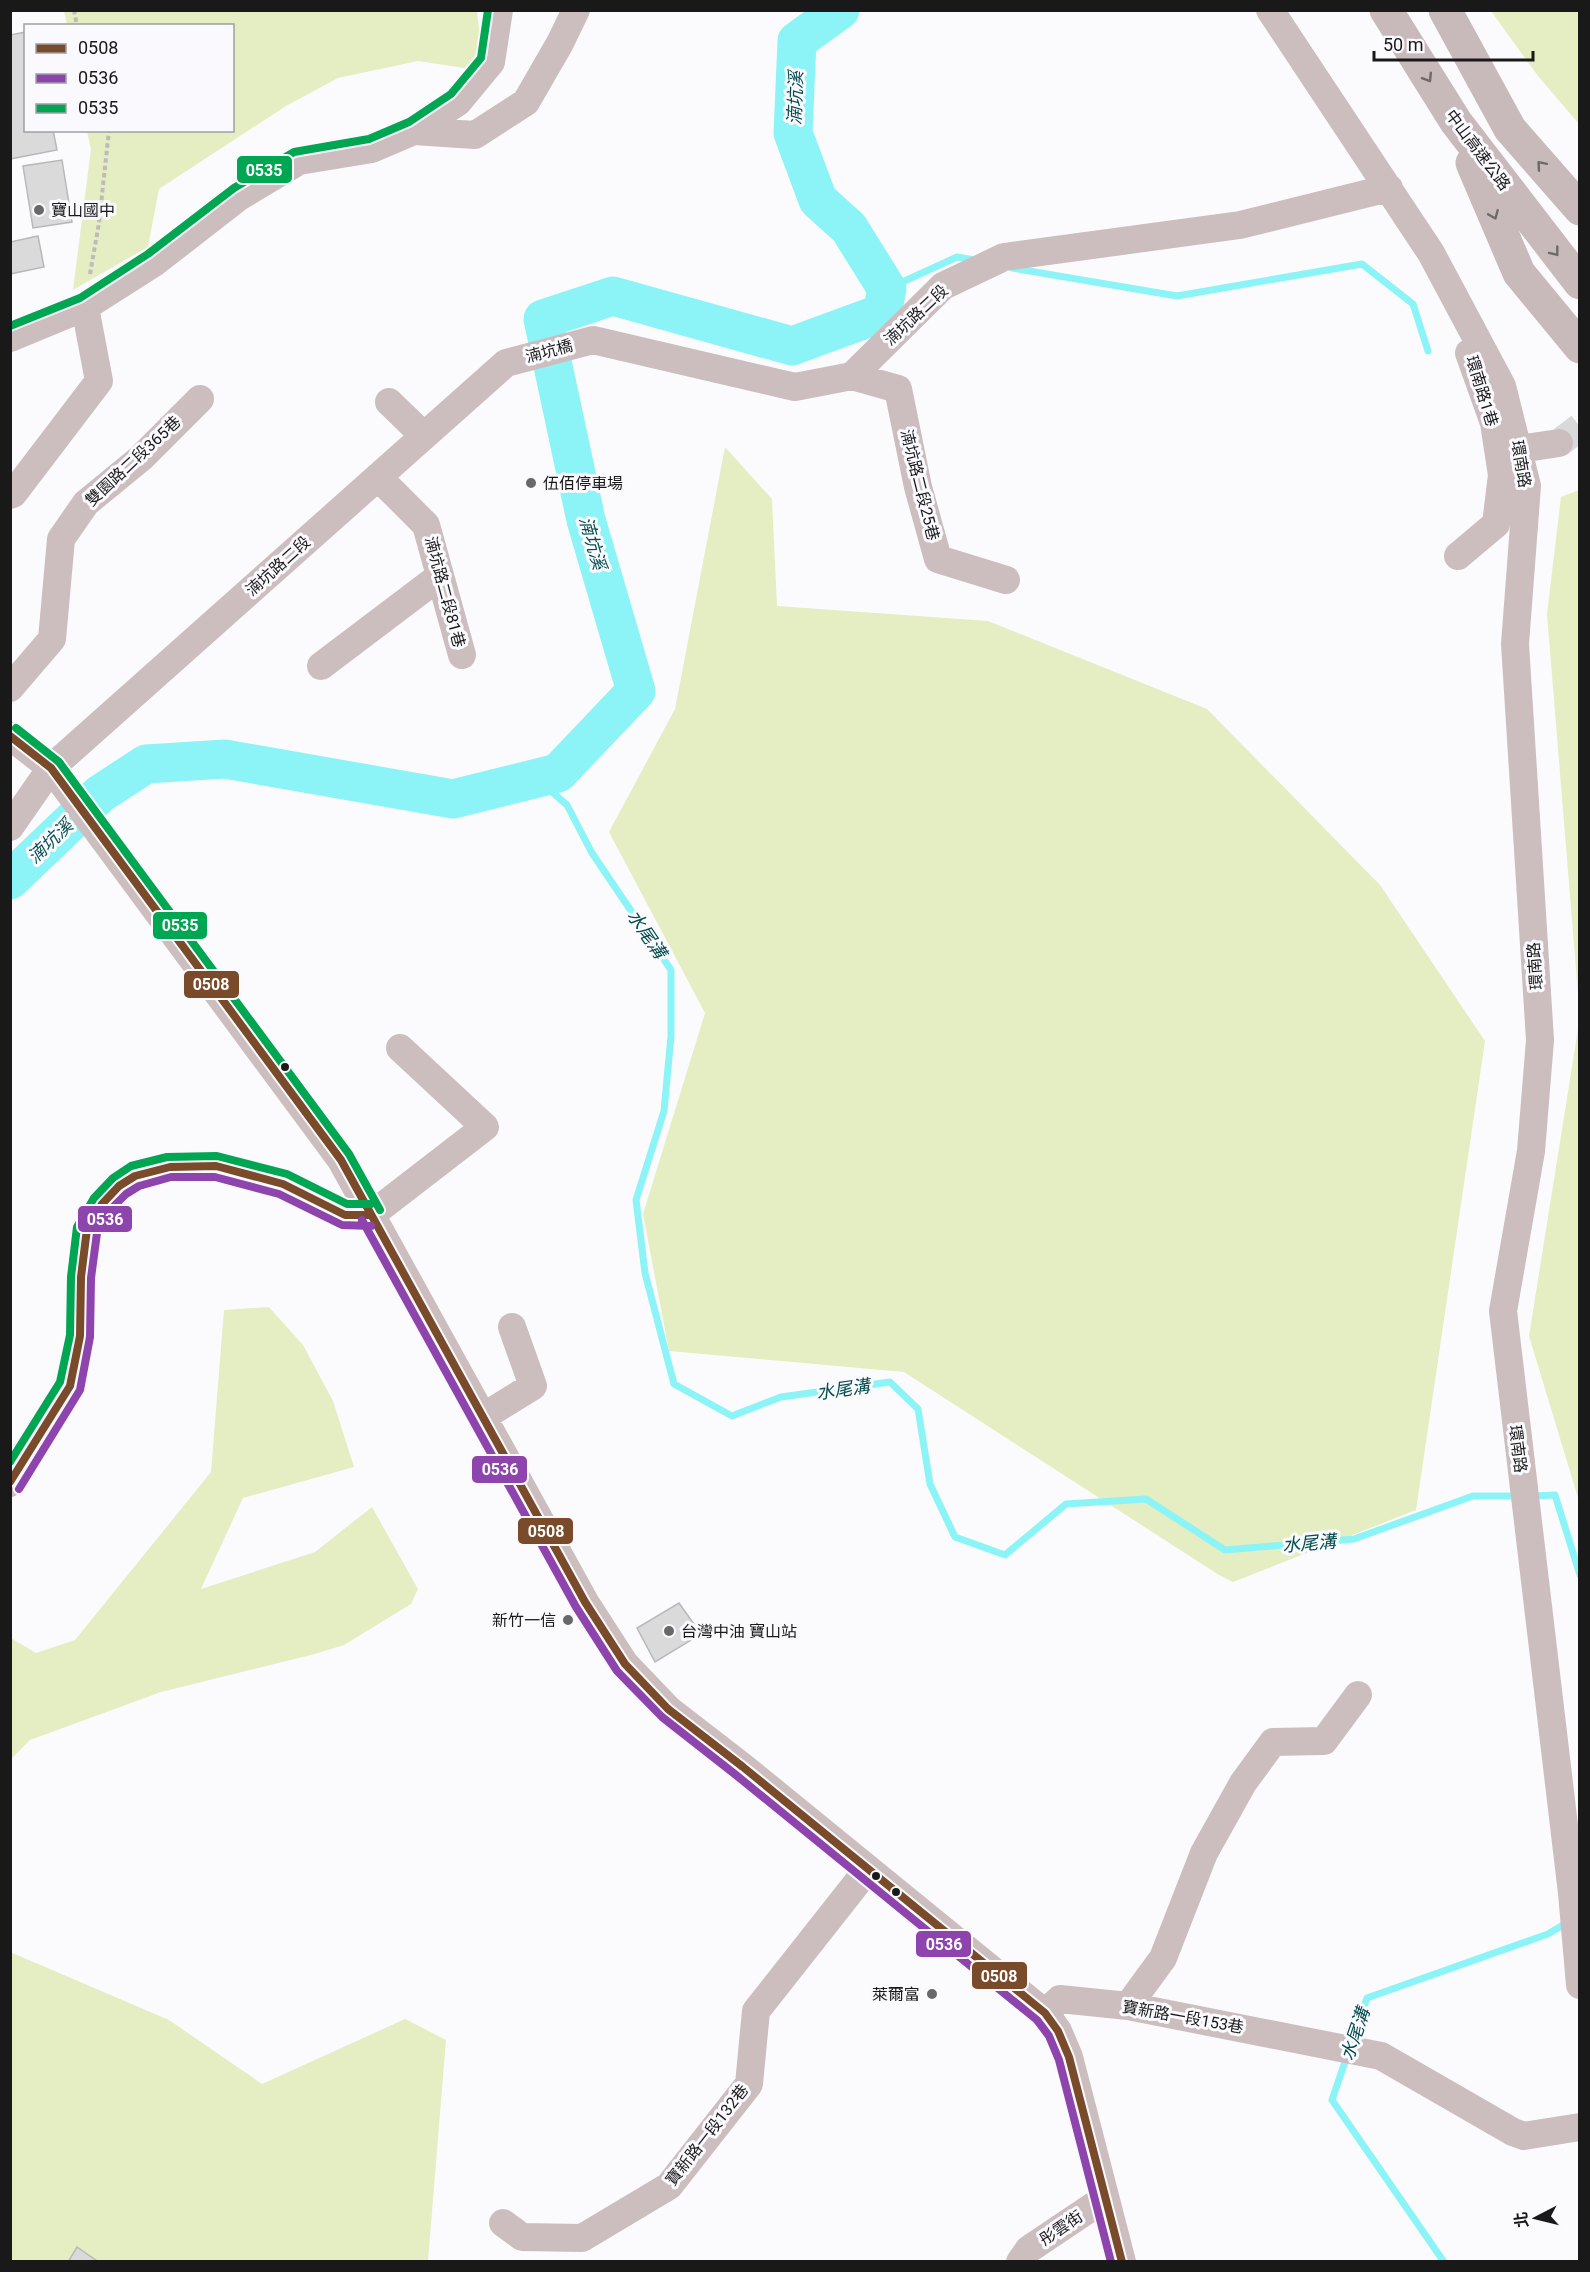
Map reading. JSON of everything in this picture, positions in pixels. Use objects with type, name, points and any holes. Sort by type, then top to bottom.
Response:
[{"type":"highway","name":"中山高速公路","points":[[1386,10],[1456,122],[1580,283]]},
{"type":"highway","points":[[1445,10],[1510,129],[1580,209]]},
{"type":"highway","points":[[1456,122],[1519,273],[1580,347]]},
{"type":"street","points":[[10,338],[85,307],[154,263],[239,197],[299,161],[372,149],[414,131],[458,102],[491,62],[499,10]]},
{"type":"street","points":[[414,131],[475,135],[526,102],[576,10]]},
{"type":"street","name":"環南路","points":[[1270,10],[1431,253],[1502,386],[1527,486],[1515,644],[1540,1040],[1531,1151],[1503,1311],[1572,1893],[1580,1985]]},
{"type":"street","name":"湳坑路二段","points":[[852,376],[943,286],[1004,257],[1240,225],[1389,188]]},
{"type":"street","points":[[10,495],[99,381],[85,307]]},
{"type":"street","name":"環南路1巷","points":[[1458,556],[1496,524],[1502,475],[1494,423],[1470,359],[1464,315]]},
{"type":"street","name":"湳坑橋","points":[[506,363],[593,340],[795,387],[852,376]]},
{"type":"street","name":"湳坑路二段","points":[[10,827],[51,768],[506,363]]},
{"type":"street","name":"湳坑路二段25巷","points":[[852,376],[898,389],[918,487],[938,559],[1006,580]]},
{"type":"street","name":"雙園路二段365巷","points":[[10,688],[52,639],[61,539],[86,503],[141,458],[200,399]]},
{"type":"street","points":[[389,402],[424,436]]},
{"type":"street","points":[[1519,449],[1559,443]]},
{"type":"street","name":"湳坑路二段81巷","points":[[378,477],[426,525],[462,655]]},
{"type":"street","points":[[321,666],[440,576]]},
{"type":"street","points":[[10,736],[51,768],[341,1160],[585,1602],[625,1664],[668,1709],[1045,2013],[1058,2031],[1070,2057],[1122,2262]]},
{"type":"street","points":[[10,1483],[70,1386],[80,1336],[81,1277],[87,1229],[102,1204],[119,1186],[135,1176],[170,1167],[216,1166],[283,1184],[345,1215],[371,1215],[485,1127],[400,1048]]},
{"type":"street","points":[[483,1417],[533,1386],[512,1327]]},
{"type":"street","points":[[1128,2006],[1163,1958],[1204,1853],[1243,1783],[1273,1742],[1324,1741],[1358,1695]]},
{"type":"street","name":"寶新路一段132巷","points":[[503,2223],[522,2237],[582,2238],[669,2186],[749,2084],[756,2011],[868,1869]]},
{"type":"street","name":"寶新路一段153巷","points":[[1045,2013],[1060,1999],[1128,2006],[1325,2043],[1381,2056],[1513,2132],[1524,2136],[1580,2127]]},
{"type":"street","name":"彤雲街","points":[[1020,2262],[1029,2249],[1105,2198]]},
{"type":"path","points":[[85,307],[99,223],[109,132]]},
{"type":"green space","points":[[64,11],[477,11],[484,71],[418,61],[338,78],[286,106],[159,189],[148,247],[73,290],[91,149],[87,132],[234,132],[234,24],[67,24]]},
{"type":"green space","points":[[1491,11],[1579,11],[1579,124],[1538,76]]},
{"type":"green space","points":[[725,447],[772,499],[777,606],[988,621],[1207,709],[1380,885],[1485,1041],[1416,1510],[1233,1582],[904,1372],[669,1351],[643,1214],[705,1013],[609,832],[675,709]]},
{"type":"green space","points":[[1579,490],[1579,1006],[1547,614],[1561,497]]},
{"type":"green space","points":[[1579,1023],[1579,1501],[1529,1336]]},
{"type":"green space","points":[[269,1307],[303,1345],[333,1401],[354,1467],[243,1498],[201,1589],[315,1552],[372,1507],[418,1589],[411,1604],[344,1645],[161,1692],[30,1740],[11,1759],[11,1638],[36,1653],[75,1640],[211,1472],[224,1310]]},
{"type":"green space","points":[[10,1952],[169,2020],[262,2084],[405,2019],[446,2040],[428,2261],[11,2261]]},
{"type":"building","points":[[24,32],[24,132],[53,132],[57,150],[10,159],[10,35]]},
{"type":"building","points":[[62,160],[72,222],[33,228],[23,166]]},
{"type":"building","points":[[38,236],[44,267],[10,274],[10,242]]},
{"type":"building","name":"台灣中油 寶山站","points":[[679,1603],[701,1634],[655,1662],[637,1628]]},
{"type":"building","points":[[77,2247],[97,2261],[97,2262],[68,2262]]},
{"type":"waterway","name":"湳坑溪","points":[[10,880],[100,794],[146,764],[225,759],[453,799],[558,773],[636,691],[586,520],[543,319],[613,296],[792,346],[882,313],[887,289],[849,228],[818,200],[793,133],[797,41],[840,10]]},
{"type":"waterway","points":[[887,289],[957,257],[975,260]]},
{"type":"waterway","points":[[1012,268],[1177,296],[1362,264],[1413,304],[1428,351]]},
{"type":"waterway","name":"水尾溝","points":[[536,778],[567,805],[592,853],[671,970],[671,1036],[664,1111],[636,1200],[645,1273],[674,1384],[732,1416],[781,1397],[890,1382],[918,1409],[930,1484],[955,1537],[1005,1555],[1066,1504],[1146,1499],[1225,1550],[1354,1539],[1473,1496],[1519,1496]]},
{"type":"waterway","name":"水尾溝","points":[[1533,1496],[1555,1495],[1580,1575]]},
{"type":"waterway","name":"水尾溝","points":[[1352,2042],[1367,1998],[1548,1934],[1568,1922]]},
{"type":"waterway","name":"水尾溝","points":[[1347,2056],[1332,2100],[1444,2262]]},
{"type":"tunnel","points":[[1559,443],[1580,427]]},
{"type":"transit line","name":"0535","points":[[10,326],[80,298],[148,254],[234,188],[294,152],[369,139],[409,122],[451,94],[481,58],[488,10]]},
{"type":"transit line","name":"0535","points":[[16,728],[59,762],[349,1154],[380,1210]]},
{"type":"transit line","name":"0508","points":[[10,736],[51,768],[341,1160],[585,1602],[625,1664],[668,1709],[743,1767],[1045,2013],[1058,2031],[1069,2057],[1122,2262]]},
{"type":"transit line","name":"0535","points":[[10,1462],[60,1382],[70,1335],[71,1277],[77,1227],[94,1198],[113,1178],[131,1166],[167,1157],[217,1156],[287,1174],[347,1204],[371,1204]]},
{"type":"transit line","name":"0508","points":[[10,1482],[70,1386],[80,1336],[81,1277],[87,1229],[102,1204],[119,1186],[135,1176],[170,1167],[216,1166],[283,1184],[345,1215],[371,1215]]},
{"type":"transit line","name":"0536","points":[[19,1489],[80,1390],[90,1337],[91,1278],[97,1233],[110,1210],[126,1194],[139,1186],[171,1177],[215,1177],[279,1194],[342,1225],[371,1226]]},
{"type":"transit line","name":"0536","points":[[362,1220],[576,1607],[617,1671],[662,1717],[1037,2020],[1049,2036],[1059,2060],[1111,2262]]},
{"type":"place","name":"寶山國中","points":[[39,210]]},
{"type":"place","name":"伍佰停車場","points":[[531,483]]},
{"type":"place","name":"新竹一信","points":[[568,1620]]},
{"type":"place","name":"台灣中油 寶山站","points":[[669,1631]]},
{"type":"place","name":"萊爾富","points":[[932,1994]]}]
